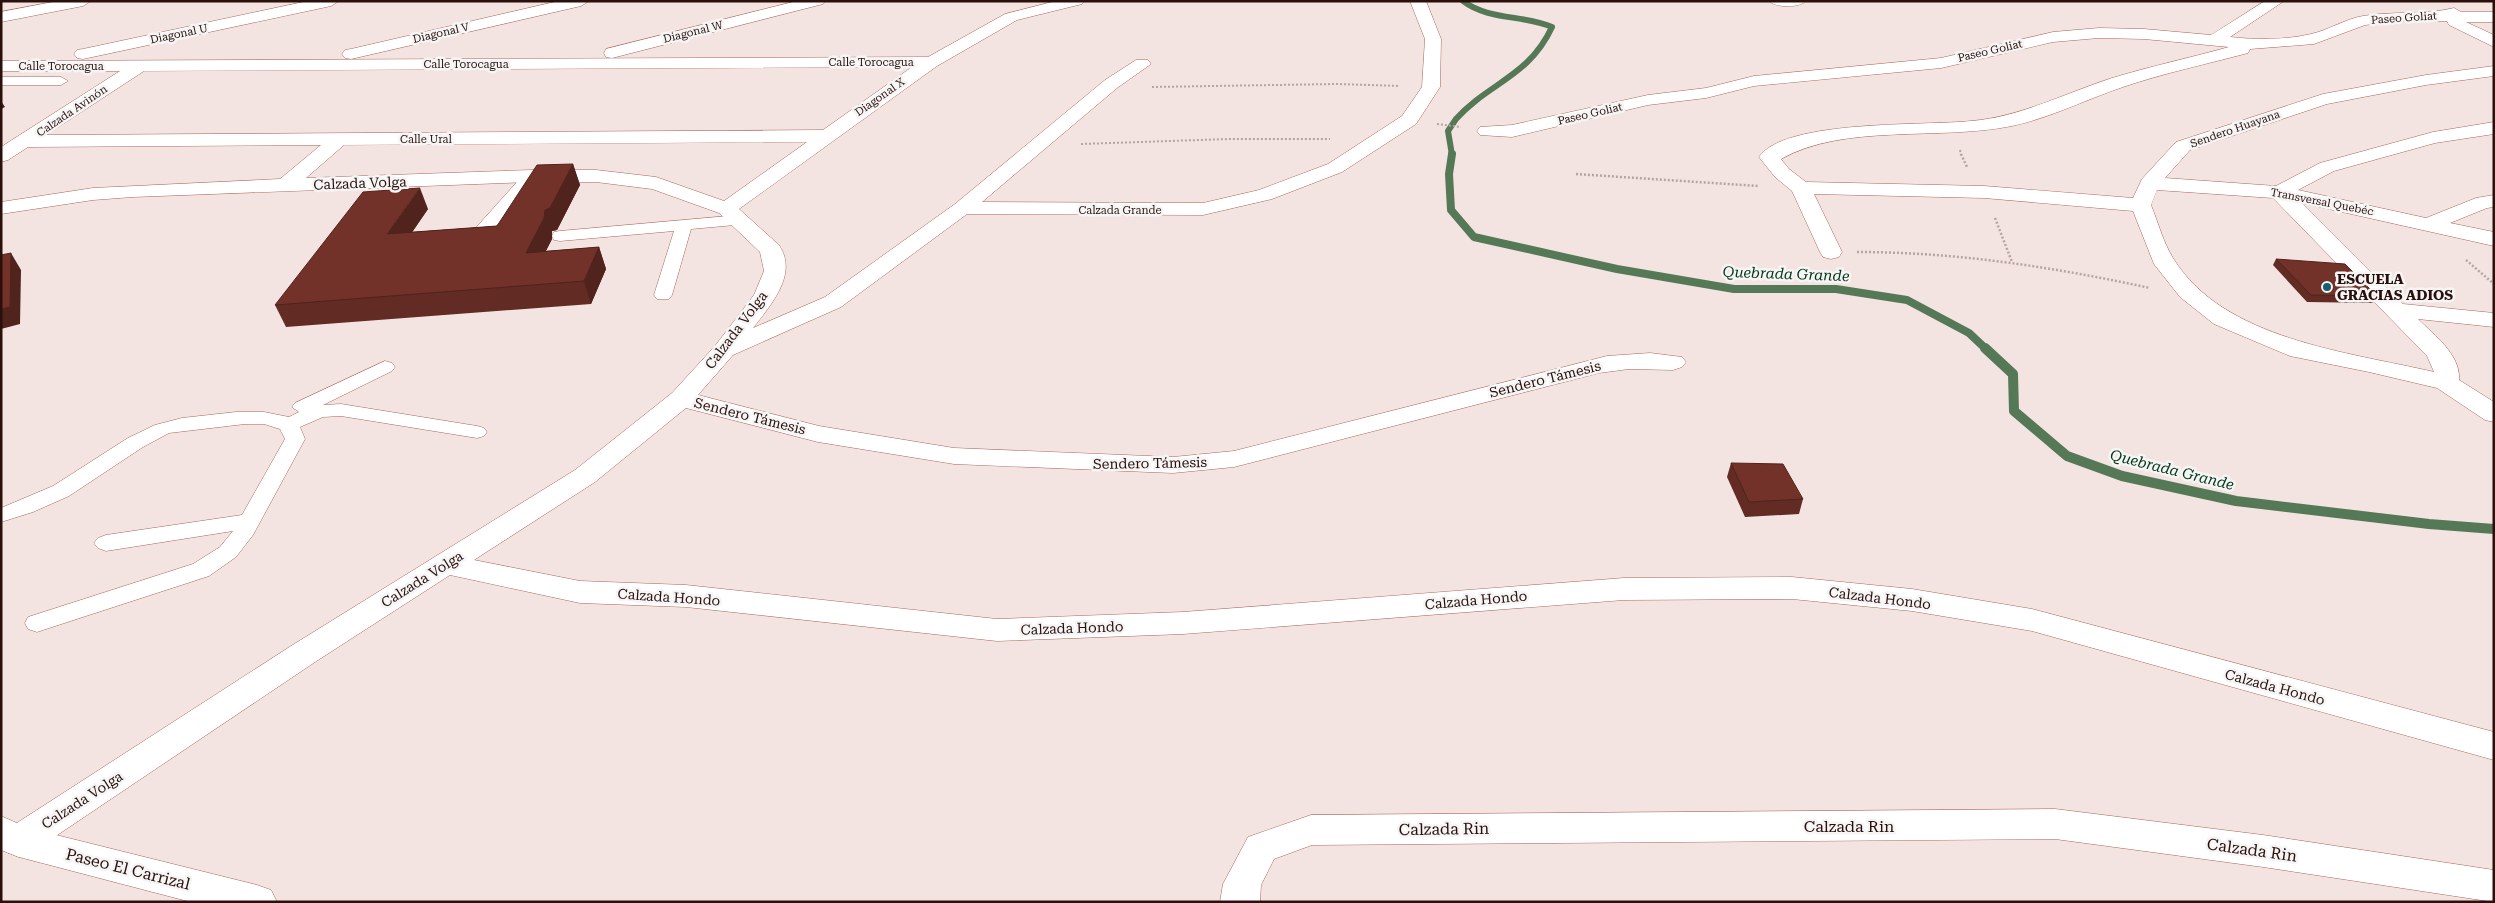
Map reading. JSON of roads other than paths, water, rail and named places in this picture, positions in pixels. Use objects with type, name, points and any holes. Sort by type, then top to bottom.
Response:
[{"type":"street","points":[[1,17],[83,1]]},
{"type":"street","name":"Diagonal U","points":[[27,66],[331,1]]},
{"type":"street","name":"Diagonal W","points":[[570,63],[817,1]]},
{"type":"street","name":"Diagonal X","points":[[733,214],[825,136],[931,62],[1011,16],[1076,1]]},
{"type":"street","name":"Calzada Grande","points":[[962,208],[1203,209],[1265,195],[1336,168],[1409,120],[1431,88],[1433,39],[1418,1]]},
{"type":"street","points":[[1778,2],[1798,1]]},
{"type":"street","points":[[2215,40],[2276,1]]},
{"type":"street","name":"Diagonal V","points":[[301,66],[573,2]]},
{"type":"street","points":[[2455,8],[2455,22],[2494,42]]},
{"type":"street","name":"Paseo Goliat","points":[[1487,130],[1512,131],[1648,100],[1706,93],[1754,81],[1941,63],[2053,37],[2099,33],[2215,40],[2258,45],[2314,39],[2362,21],[2455,8],[2494,17]]},
{"type":"street","points":[[1831,252],[1801,188],[1782,173],[1769,157],[1789,146],[1819,136],[1891,130],[1972,127],[2012,120],[2118,82],[2258,45]]},
{"type":"street","name":"Calle Torocagua","points":[[1,66],[931,62]]},
{"type":"street","points":[[724,350],[833,302],[962,208],[1111,84],[1142,64]]},
{"type":"street","name":"Calzada Avinón","points":[[1,156],[141,65]]},
{"type":"street","name":"Sendero Huayana","points":[[2141,205],[2148,183],[2183,146],[2324,99],[2426,80],[2494,71]]},
{"type":"street","points":[[2446,383],[2447,371],[2438,353],[2279,192],[2327,167],[2433,138],[2494,128]]},
{"type":"street","name":"Calle Ural","points":[[26,141],[825,136]]},
{"type":"street","points":[[285,186],[339,139]]},
{"type":"street","name":"Calzada Volga","points":[[1,208],[93,194],[285,186],[375,191],[531,176],[596,176],[656,183],[733,214],[771,250],[775,271],[765,296],[724,350],[681,399],[585,476],[10,836]]},
{"type":"street","name":"Transversal Quebéc","points":[[2148,183],[2279,192],[2494,239]]},
{"type":"street","points":[[1801,188],[1984,192],[2141,205],[2162,260],[2188,292],[2222,319],[2300,352],[2369,364],[2446,383],[2494,414]]},
{"type":"street","points":[[2429,224],[2483,202],[2494,200]]},
{"type":"street","points":[[2396,310],[2494,320]]},
{"type":"street","name":"Sendero Támesis","points":[[681,399],[818,434],[954,456],[1173,465],[1234,458],[1600,364],[1648,360],[1673,362]]},
{"type":"street","name":"Calzada Hondo","points":[[445,564],[580,592],[686,596],[997,630],[1183,623],[1624,589],[1689,587],[1792,588],[1912,600],[2032,620],[2494,746]]},
{"type":"street","name":"Calzada Rin","points":[[1240,902],[1242,884],[1261,848],[1311,830],[2055,824],[2263,851],[2494,887]]},
{"type":"street","name":"Paseo El Carrizal","points":[[10,836],[257,902]]},
{"type":"lane","points":[[1,81],[61,81]]},
{"type":"lane","points":[[470,245],[531,176]]},
{"type":"lane","points":[[560,236],[684,225],[733,214]]},
{"type":"lane","points":[[663,295],[684,225]]},
{"type":"lane","points":[[283,422],[385,367]]},
{"type":"lane","points":[[1,515],[28,506],[59,492],[92,472],[123,448],[163,428],[232,418],[283,422],[319,411],[341,410],[477,432]]},
{"type":"lane","points":[[37,623],[201,570],[228,552],[250,521],[295,439],[283,422]]},
{"type":"lane","points":[[106,543],[250,521]]},
{"type":"waterway","name":"Quebrada Grande","points":[[1452,155],[1448,131],[1456,119],[1481,96],[1520,69],[1543,44],[1552,27],[1483,11],[1463,1]]},
{"type":"waterway","name":"Quebrada Grande","points":[[1452,155],[1449,174],[1451,210],[1474,237],[1617,269],[1734,289],[1836,289],[1907,300],[1969,333],[1986,349]]},
{"type":"waterway","name":"Quebrada Grande","points":[[1985,348],[2013,374],[2014,411],[2067,456],[2122,476],[2236,501],[2429,524],[2494,529]]},
{"type":"place","name":"ESCUELA GRACIAS ADIOS","points":[[2327,287]]}]
